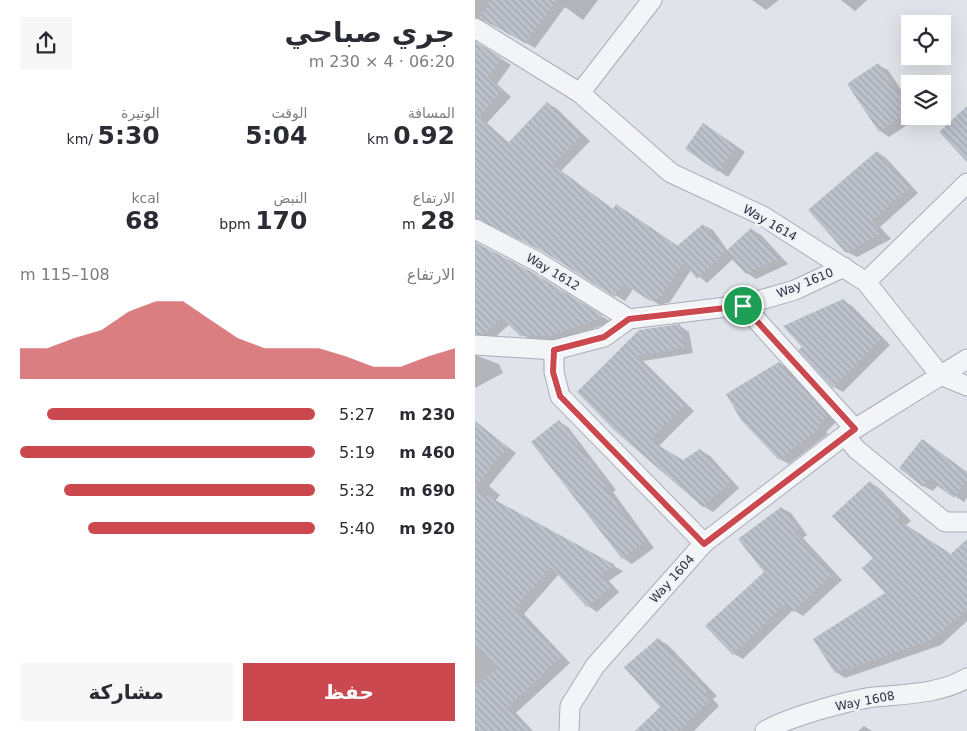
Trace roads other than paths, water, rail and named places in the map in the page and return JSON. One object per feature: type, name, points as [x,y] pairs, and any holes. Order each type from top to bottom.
[{"type":"street","points":[[580,93],[653,0]]},
{"type":"street","name":"Way 1614","points":[[475,28],[580,93],[671,173],[763,216],[866,282],[940,376]]},
{"type":"street","points":[[866,282],[967,183]]},
{"type":"street","name":"Way 1612","points":[[475,229],[538,262],[629,319]]},
{"type":"street","name":"Way 1610","points":[[475,345],[554,350],[604,337],[629,319],[743,306],[795,290],[844,267]]},
{"type":"street","points":[[743,306],[850,432],[856,449],[945,522],[967,522]]},
{"type":"street","points":[[554,350],[553,372],[560,396],[704,544]]},
{"type":"street","name":"Way 1604","points":[[569,731],[570,706],[595,666],[704,544],[850,432],[967,359]]},
{"type":"street","points":[[940,376],[967,386]]},
{"type":"street","name":"Way 1608","points":[[765,731],[805,715],[852,702],[956,685],[967,678]]}]
